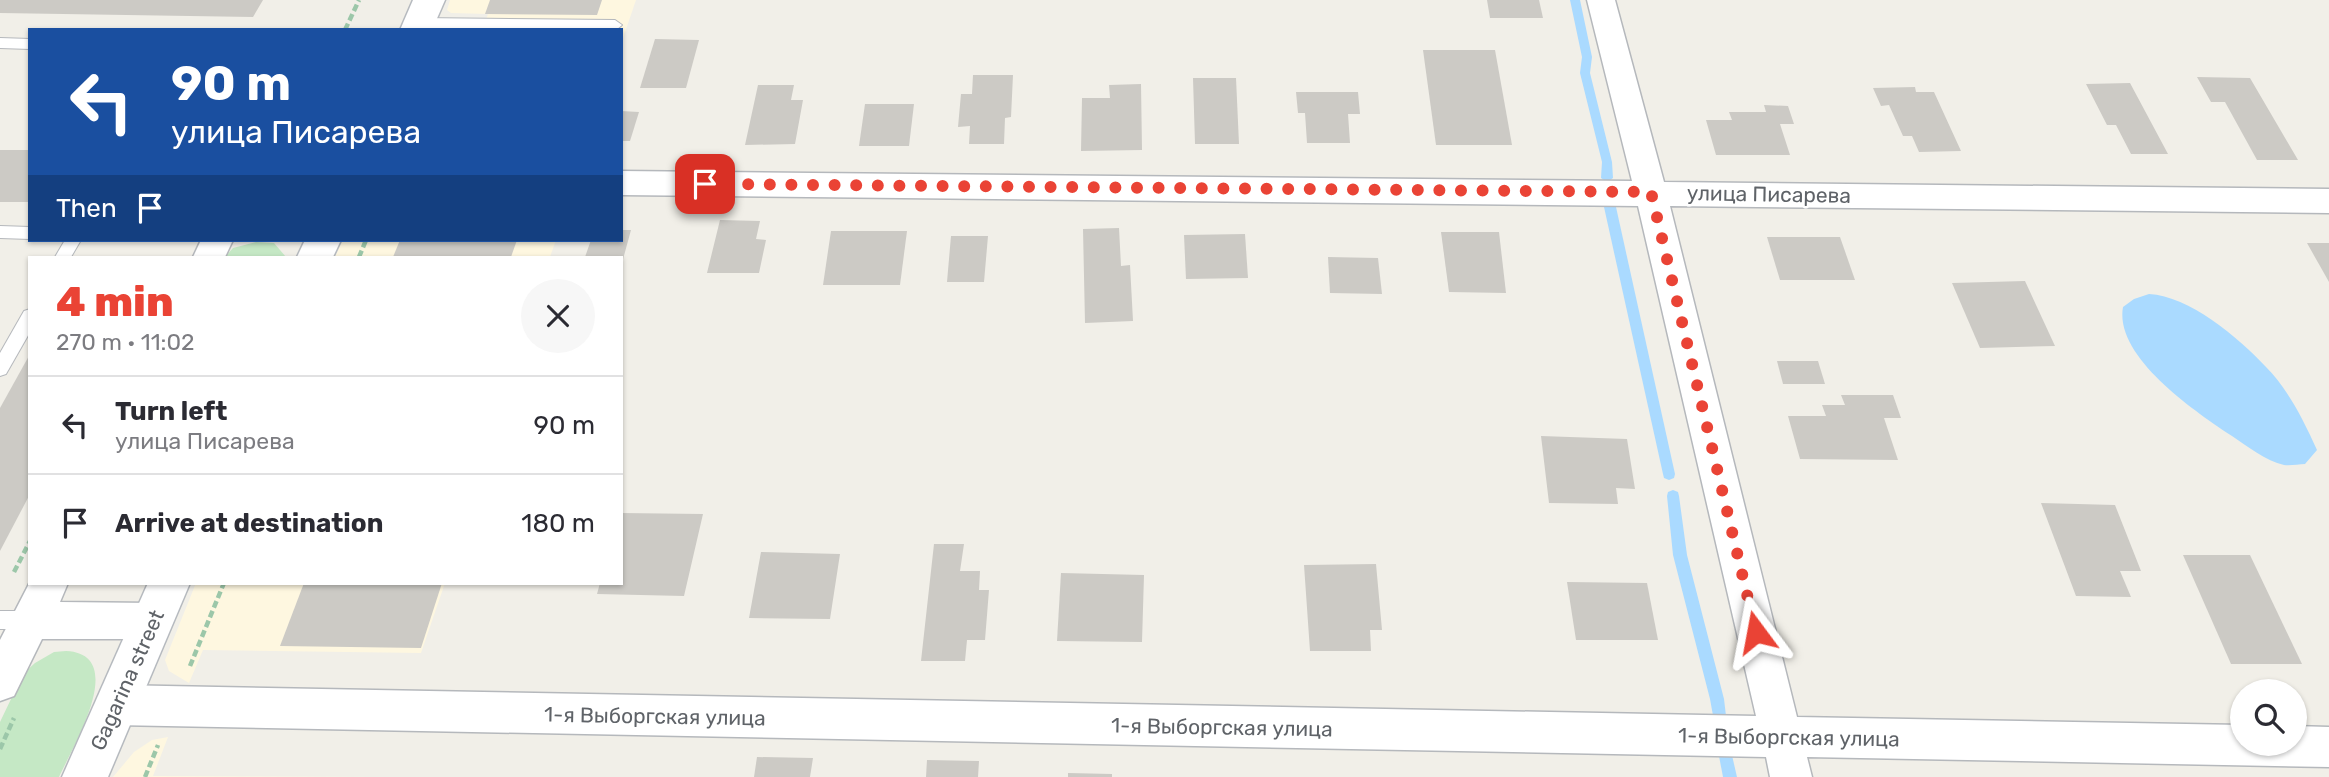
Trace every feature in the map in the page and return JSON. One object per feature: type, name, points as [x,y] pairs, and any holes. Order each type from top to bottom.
[{"type":"main road","name":"Gagarina street","points":[[85,777],[161,602]]},
{"type":"street","points":[[1601,0],[1651,192],[1791,777]]},
{"type":"street","name":"улица Писарева","points":[[623,183],[2329,201]]},
{"type":"street","points":[[0,682],[15,620],[47,585]]},
{"type":"street","points":[[15,620],[161,602]]},
{"type":"street","name":"1-я Выборгская улица","points":[[115,705],[2329,747]]},
{"type":"lane","points":[[422,18],[615,25]]},
{"type":"lane","points":[[0,43],[28,44]]},
{"type":"lane","points":[[0,233],[28,233]]},
{"type":"lane","points":[[0,369],[28,320]]},
{"type":"path","points":[[346,28],[359,0]]},
{"type":"path","points":[[173,707],[224,585]]},
{"type":"shaded area","points":[[450,0],[636,0],[623,38],[623,28],[483,28],[488,14],[451,13],[447,10]]},
{"type":"shaded area","points":[[342,242],[555,242],[550,256],[335,256]]},
{"type":"shaded area","points":[[195,585],[444,585],[421,653],[203,650],[189,683],[169,671],[165,660]]},
{"type":"shaded area","points":[[168,737],[153,776],[381,777],[113,777],[134,752],[152,740]]},
{"type":"green space","points":[[256,242],[274,243],[285,256],[226,256],[233,248]]},
{"type":"green space","points":[[66,651],[85,656],[94,668],[95,685],[84,725],[59,777],[0,777],[0,722],[23,674],[54,652]]},
{"type":"water","points":[[2149,294],[2164,296],[2196,310],[2242,343],[2266,367],[2288,395],[2317,450],[2305,464],[2284,465],[2257,453],[2179,398],[2144,363],[2131,345],[2124,326],[2123,307],[2134,299]]},
{"type":"building","points":[[0,0],[263,0],[253,17],[0,13]]},
{"type":"building","points":[[490,0],[602,0],[597,15],[485,14]]},
{"type":"building","points":[[1487,0],[1539,0],[1543,18],[1490,18]]},
{"type":"building","points":[[655,39],[699,40],[686,88],[640,88]]},
{"type":"building","points":[[1423,50],[1495,50],[1512,145],[1436,145]]},
{"type":"building","points":[[973,75],[1013,75],[1011,117],[1005,118],[1004,144],[969,144],[970,126],[958,127],[961,94],[972,94]]},
{"type":"building","points":[[2197,77],[2250,78],[2298,160],[2257,160],[2225,102],[2211,102]]},
{"type":"building","points":[[1193,78],[1236,78],[1239,144],[1195,144]]},
{"type":"building","points":[[2130,83],[2168,154],[2131,154],[2116,125],[2107,125],[2086,84]]},
{"type":"building","points":[[1141,84],[1142,150],[1081,151],[1082,98],[1110,98],[1109,85]]},
{"type":"building","points":[[758,85],[794,85],[791,100],[803,100],[795,144],[745,145]]},
{"type":"building","points":[[1915,87],[1916,92],[1934,92],[1961,151],[1919,152],[1912,136],[1903,136],[1889,105],[1881,106],[1873,88]]},
{"type":"building","points":[[1296,92],[1358,92],[1360,114],[1348,114],[1350,143],[1307,143],[1305,113],[1298,113]]},
{"type":"building","points":[[865,104],[914,104],[909,146],[859,146]]},
{"type":"building","points":[[1764,105],[1788,106],[1794,124],[1780,124],[1790,155],[1716,155],[1706,120],[1732,120],[1729,112],[1766,112]]},
{"type":"building","points":[[623,111],[639,112],[630,141],[623,141]]},
{"type":"building","points":[[0,150],[28,150],[28,202],[0,202]]},
{"type":"building","points":[[720,220],[760,221],[756,239],[766,240],[759,273],[707,273]]},
{"type":"building","points":[[1119,228],[1121,266],[1130,265],[1133,321],[1085,323],[1083,229]]},
{"type":"building","points":[[623,230],[631,230],[623,259],[623,256],[585,256],[590,242],[623,242]]},
{"type":"building","points":[[831,231],[907,231],[900,285],[823,285]]},
{"type":"building","points":[[1441,232],[1499,232],[1506,293],[1449,292]]},
{"type":"building","points":[[1245,234],[1248,278],[1186,279],[1184,235]]},
{"type":"building","points":[[951,236],[988,236],[984,282],[947,282]]},
{"type":"building","points":[[1767,237],[1840,237],[1855,280],[1780,280]]},
{"type":"building","points":[[399,242],[516,242],[511,256],[393,256]]},
{"type":"building","points":[[2307,243],[2329,243],[2329,282]]},
{"type":"building","points":[[1328,257],[1378,258],[1382,294],[1330,293]]},
{"type":"building","points":[[2025,281],[2055,346],[1980,348],[1952,283]]},
{"type":"building","points":[[28,358],[28,498],[0,551],[0,408]]},
{"type":"building","points":[[1777,361],[1818,361],[1825,384],[1783,384]]},
{"type":"building","points":[[1841,395],[1893,395],[1901,418],[1884,418],[1898,460],[1800,459],[1788,416],[1826,416],[1822,405],[1845,405]]},
{"type":"building","points":[[1541,436],[1627,439],[1635,489],[1616,488],[1618,504],[1549,503]]},
{"type":"building","points":[[2041,503],[2115,505],[2141,571],[2120,571],[2131,597],[2076,596]]},
{"type":"building","points":[[623,513],[703,514],[684,596],[597,594],[599,585],[623,585]]},
{"type":"building","points":[[934,544],[964,544],[960,571],[980,571],[979,590],[989,590],[985,640],[967,640],[965,661],[921,661]]},
{"type":"building","points":[[761,552],[840,554],[830,619],[749,618]]},
{"type":"building","points":[[2183,555],[2250,555],[2302,664],[2231,664]]},
{"type":"building","points":[[1376,564],[1382,630],[1370,630],[1371,651],[1310,651],[1304,565]]},
{"type":"building","points":[[1061,573],[1144,575],[1142,642],[1057,641]]},
{"type":"building","points":[[1567,582],[1647,583],[1658,640],[1576,640]]},
{"type":"building","points":[[303,585],[441,585],[421,648],[280,646]]},
{"type":"building","points":[[757,757],[813,758],[810,777],[754,777]]},
{"type":"building","points":[[927,760],[979,761],[978,777],[926,777]]},
{"type":"building","points":[[1068,773],[1112,774],[1112,777],[1068,777]]},
{"type":"waterway","points":[[1575,0],[1587,57],[1585,73],[1607,162],[1607,178]]},
{"type":"waterway","points":[[1610,207],[1669,474]]},
{"type":"waterway","points":[[1673,496],[1680,555],[1719,716]]},
{"type":"waterway","points":[[1726,756],[1730,777]]},
{"type":"route","points":[[705,184],[1651,192],[1756,632]]}]
